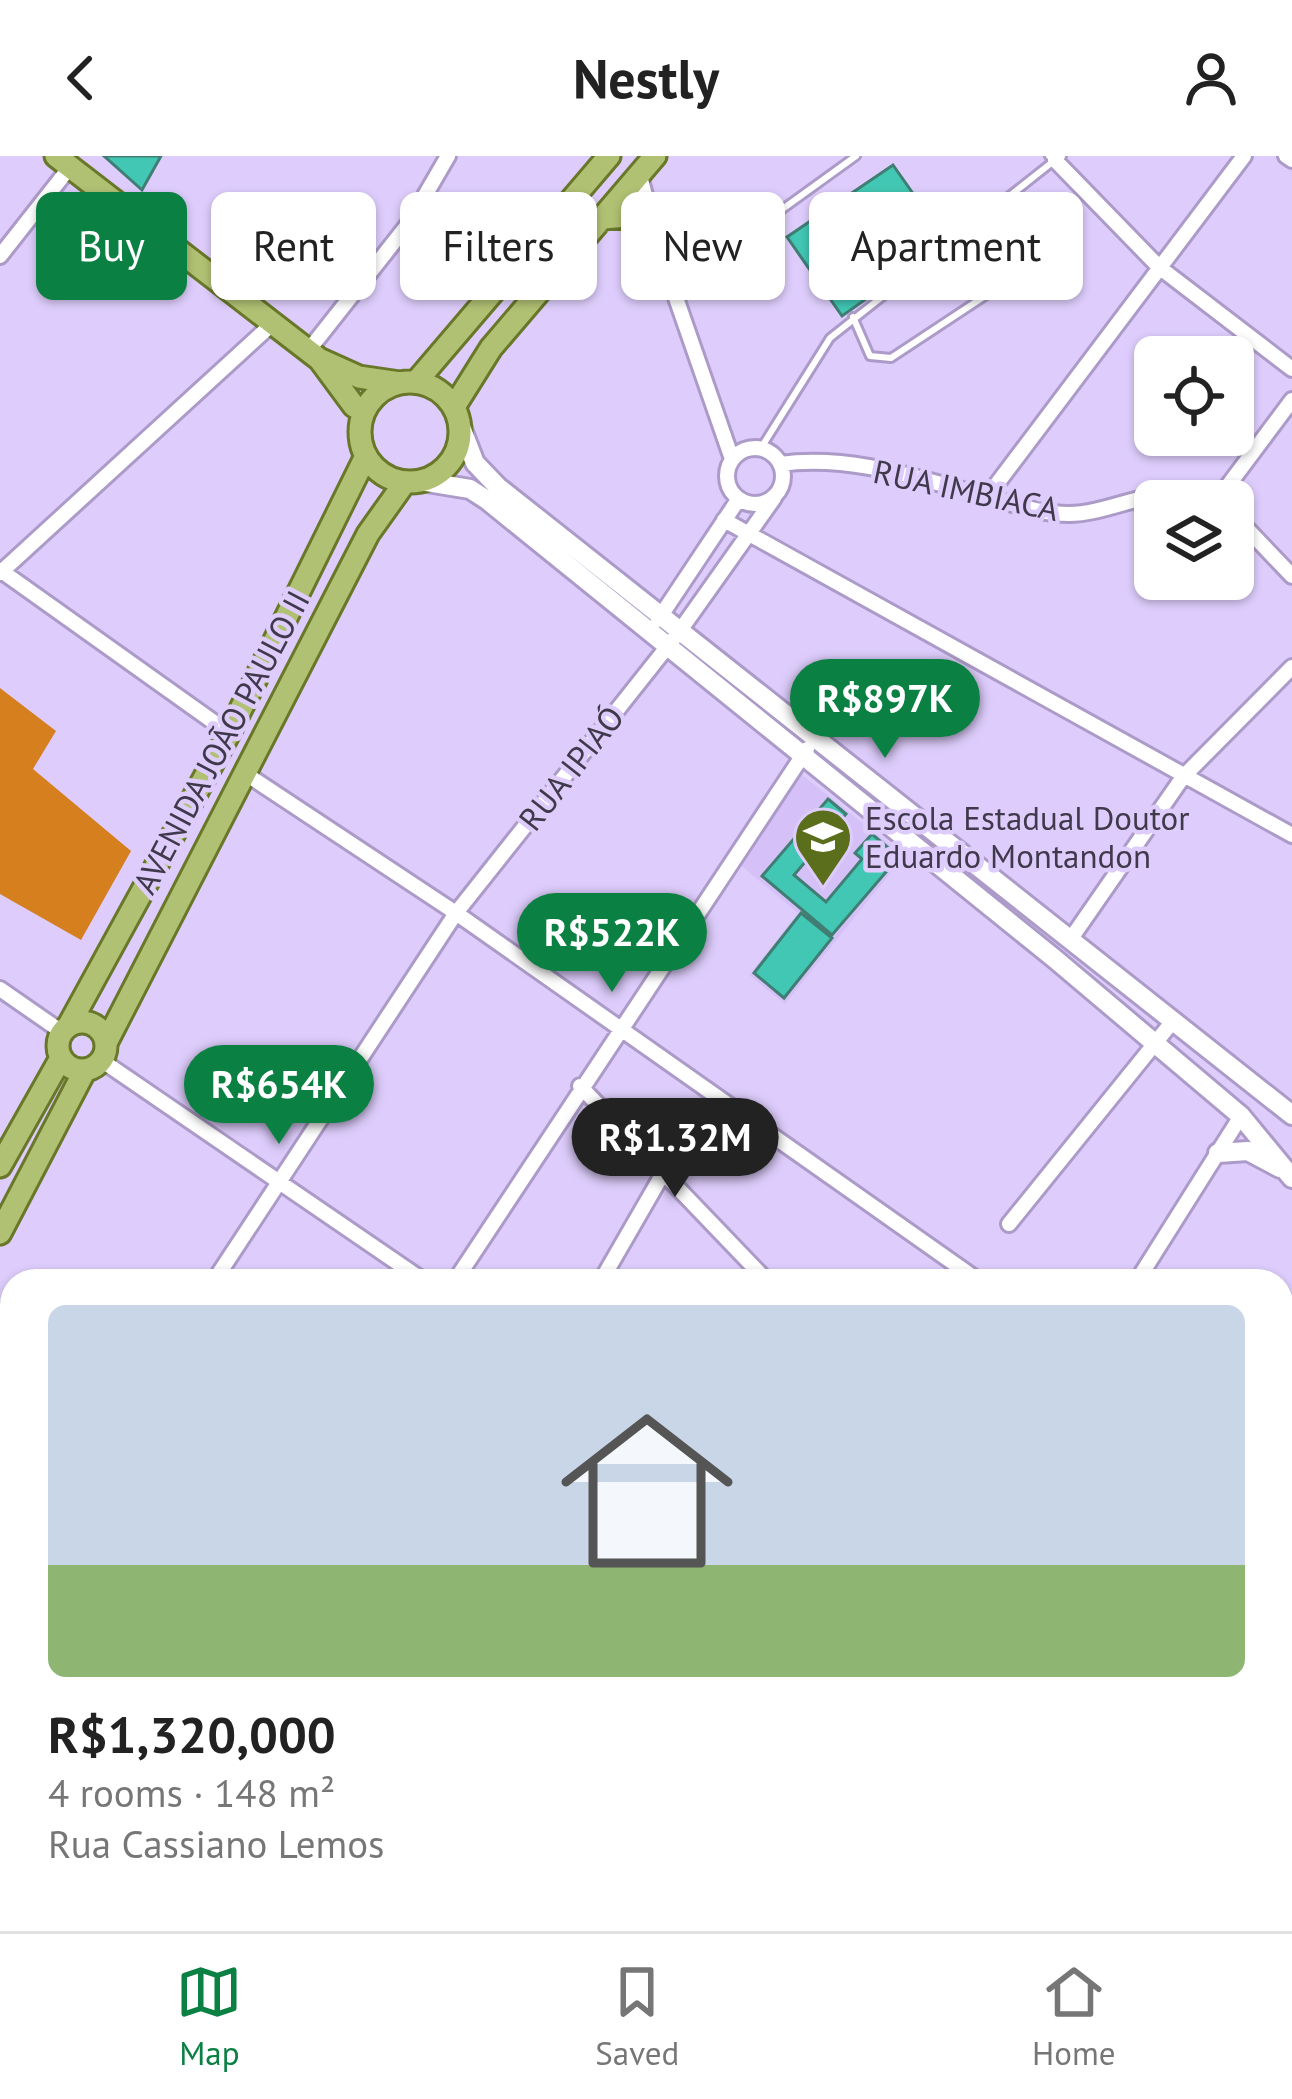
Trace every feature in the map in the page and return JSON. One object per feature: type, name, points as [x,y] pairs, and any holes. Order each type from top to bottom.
[{"type":"main road","points":[[609,156],[408,383],[373,398],[364,411],[361,442],[366,456],[376,469],[413,482],[470,489],[655,624],[679,632],[808,748],[1241,1116],[1286,1173]]},
{"type":"main road","points":[[63,162],[314,355],[359,376],[408,383],[444,395],[475,463],[655,624],[666,648],[1070,940],[1292,1119]]},
{"type":"main road","points":[[413,482],[453,460],[457,415],[510,326],[647,164]]},
{"type":"main road","points":[[603,218],[621,216]]},
{"type":"main road","points":[[482,304],[502,307],[510,326]]},
{"type":"main road","points":[[314,355],[354,406],[364,411]]},
{"type":"main road","name":"AVENIDA JOÃO PAULO II","points":[[66,1029],[230,733],[366,456]]},
{"type":"main road","name":"AVENIDA JOÃO PAULO II","points":[[0,1233],[246,775],[350,568],[413,482]]},
{"type":"main road","points":[[321,550],[350,568]]},
{"type":"main road","points":[[0,1166],[61,1058],[66,1029],[88,1023],[97,1058],[61,1058]]},
{"type":"main road","points":[[1264,1142],[1276,1123],[1292,1119]]},
{"type":"main road","points":[[1218,1153],[1248,1151],[1286,1173]]},
{"type":"street","points":[[314,355],[409,223],[448,156]]},
{"type":"street","points":[[987,496],[1244,156]]},
{"type":"street","points":[[1054,157],[1160,267],[1292,369]]},
{"type":"street","points":[[0,256],[63,162]]},
{"type":"street","points":[[677,300],[732,459]]},
{"type":"street","points":[[230,733],[1,571],[271,325]]},
{"type":"street","points":[[1234,480],[1292,400]]},
{"type":"street","points":[[774,498],[756,505],[738,500],[726,476],[732,459],[745,449],[761,448],[780,464]]},
{"type":"street","name":"RUA IMBIACA","points":[[780,464],[814,459],[877,469],[1067,514],[1134,501]]},
{"type":"street","name":"RUA IPIAÓ","points":[[222,1269],[456,913],[679,632],[774,498],[783,482],[780,464]]},
{"type":"street","points":[[655,624],[738,500]]},
{"type":"street","points":[[724,520],[1292,835]]},
{"type":"street","points":[[1254,536],[1292,576]]},
{"type":"street","points":[[1070,940],[1183,777],[1292,668]]},
{"type":"street","points":[[463,1269],[808,748]]},
{"type":"street","points":[[246,775],[456,913],[962,1269]]},
{"type":"street","points":[[0,989],[66,1029]]},
{"type":"street","points":[[1009,1224],[1173,1021]]},
{"type":"street","points":[[97,1058],[280,1178],[407,1269]]},
{"type":"street","points":[[580,1086],[756,1269]]},
{"type":"street","points":[[608,1269],[665,1170],[721,1102]]},
{"type":"street","points":[[1150,1269],[1241,1116]]},
{"type":"lane","points":[[785,207],[856,156]]},
{"type":"lane","points":[[1016,192],[1054,157]]},
{"type":"lane","points":[[761,448],[810,362],[876,300]]},
{"type":"lane","points":[[853,317],[870,356],[891,358],[979,300]]},
{"type":"shaded area","points":[[0,688],[56,731],[33,769],[131,851],[81,940],[0,894]]},
{"type":"shaded area","name":"Escola Estadual Doutor Eduardo Montandon","points":[[801,774],[904,856],[785,1004],[749,975],[798,913],[738,863]]},
{"type":"building","points":[[104,156],[161,156],[142,190]]},
{"type":"building","points":[[893,165],[912,192],[853,192]]},
{"type":"building","points":[[809,222],[809,269],[787,237]]},
{"type":"building","points":[[831,300],[865,300],[842,316]]},
{"type":"building","points":[[828,799],[846,814],[794,875],[826,902],[862,859],[855,853],[872,834],[899,857],[832,935],[762,876]]},
{"type":"building","points":[[801,913],[832,938],[784,998],[754,973]]},
{"type":"place","name":"Escola Estadual Doutor Eduardo Montandon","points":[[823,888]]}]
